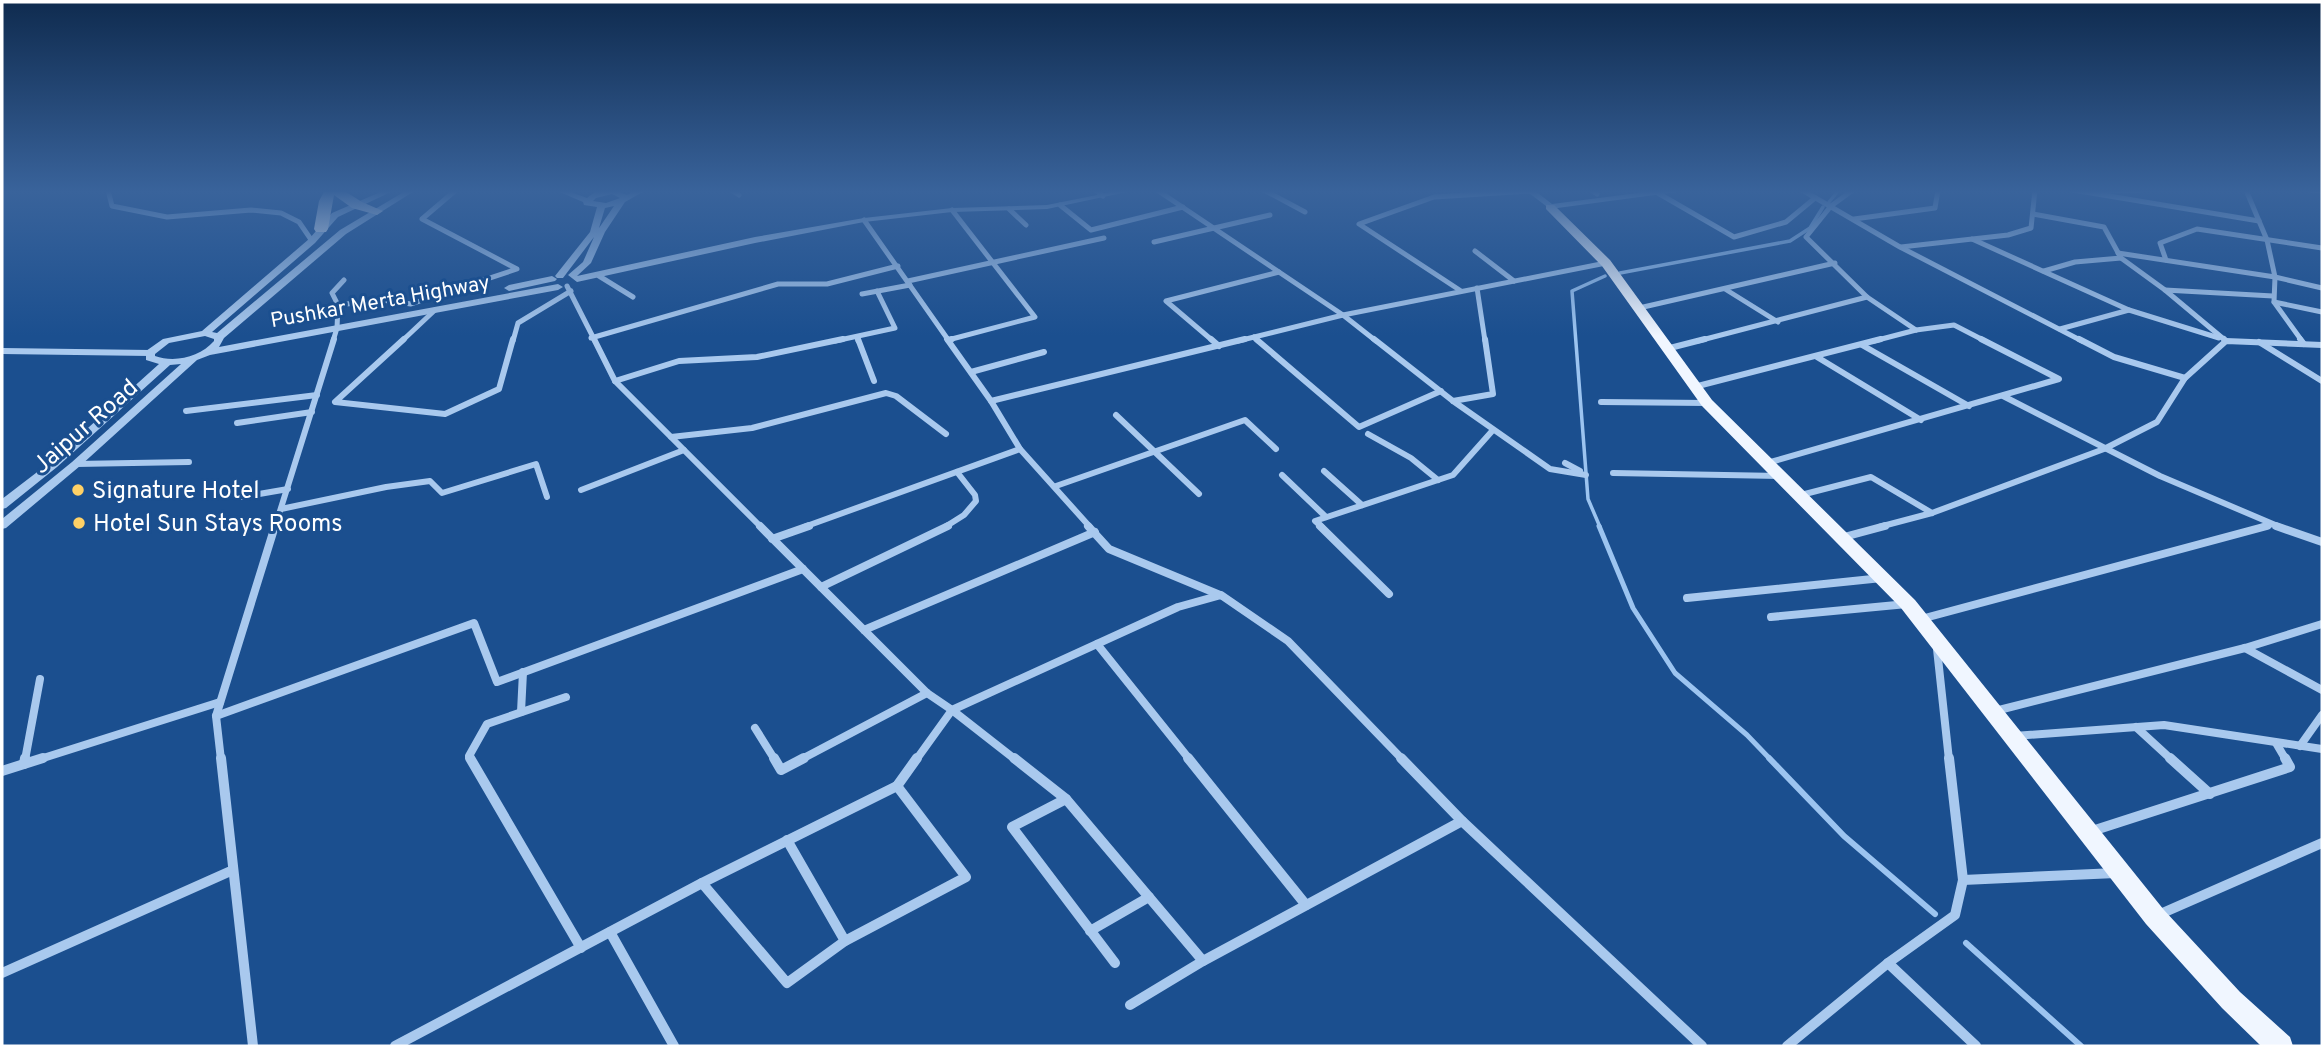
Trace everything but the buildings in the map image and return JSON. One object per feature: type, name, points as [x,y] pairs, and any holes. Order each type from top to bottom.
[{"type":"main road","points":[[1581,239],[1610,269],[1693,387],[1908,604],[2155,917],[2231,1000],[2280,1046]]},
{"type":"street","points":[[2,351],[150,353],[166,341],[205,333],[314,239]]},
{"type":"street","points":[[150,353],[150,358],[167,362],[208,352],[219,339],[335,239]]},
{"type":"street","points":[[338,305],[382,300],[411,304],[517,269],[460,239]]},
{"type":"street","points":[[435,310],[335,402],[445,414],[499,389],[518,323],[562,284],[590,239]]},
{"type":"street","points":[[575,277],[587,263],[598,239]]},
{"type":"street","points":[[645,265],[761,239]]},
{"type":"street","points":[[878,239],[971,372],[1020,449],[1109,549],[1221,595],[1288,641],[1462,821],[1702,1046]]},
{"type":"street","points":[[948,340],[1035,317],[974,239]]},
{"type":"street","points":[[862,294],[990,261],[1100,239]]},
{"type":"street","points":[[1154,242],[1167,239]]},
{"type":"street","points":[[1229,239],[1343,315],[1453,401],[1550,469],[1587,475],[1565,463]]},
{"type":"street","points":[[1381,239],[1461,292]]},
{"type":"street","points":[[1808,239],[1867,297],[1916,330]]},
{"type":"street","points":[[1887,239],[2114,357],[2185,378]]},
{"type":"street","points":[[1900,247],[1972,239],[2129,310],[2226,341],[2322,345]]},
{"type":"street","points":[[2111,239],[2120,255],[2226,341]]},
{"type":"street","points":[[2166,260],[2160,243],[2171,239]]},
{"type":"street","points":[[2260,239],[2322,248]]},
{"type":"street","points":[[2267,240],[2275,277],[2273,299],[2304,344]]},
{"type":"street","points":[[1475,251],[1514,281]]},
{"type":"street","points":[[2043,271],[2074,262],[2120,255],[2275,277],[2322,288]]},
{"type":"street","points":[[1639,308],[1835,263]]},
{"type":"street","name":"Pushkar Merta Highway","points":[[575,277],[599,276],[645,265]]},
{"type":"street","name":"Pushkar Merta Highway","points":[[219,339],[435,310],[562,284],[575,277],[645,265]]},
{"type":"street","points":[[591,338],[778,284],[827,284],[898,267]]},
{"type":"street","points":[[990,401],[1343,315],[1514,281],[1610,269]]},
{"type":"street","points":[[1219,345],[1166,301],[1279,272]]},
{"type":"street","points":[[599,276],[633,297]]},
{"type":"street","points":[[253,1046],[216,716],[338,325],[338,305],[332,293],[344,280]]},
{"type":"street","points":[[562,284],[615,381],[927,693],[1066,799],[1203,961]]},
{"type":"street","name":"Pushkar Merta Highway","points":[[208,352],[562,284]]},
{"type":"street","points":[[1453,401],[1493,394],[1476,288]]},
{"type":"street","points":[[1724,289],[1778,322]]},
{"type":"street","points":[[2165,290],[2273,299],[2322,312]]},
{"type":"street","points":[[615,381],[679,361],[757,358],[895,328],[877,291]]},
{"type":"street","points":[[1665,349],[1867,297]]},
{"type":"street","points":[[2060,329],[2129,310]]},
{"type":"street","points":[[1693,387],[1953,323],[2059,379],[1768,463]]},
{"type":"street","points":[[205,333],[219,339]]},
{"type":"street","points":[[857,337],[874,381]]},
{"type":"street","points":[[1254,337],[1359,427],[1441,391]]},
{"type":"street","points":[[1843,537],[1932,513],[2105,449],[2157,422],[2185,378],[2226,341]]},
{"type":"street","points":[[2259,341],[2322,381]]},
{"type":"street","points":[[1862,345],[1969,406]]},
{"type":"street","points":[[971,372],[1044,352]]},
{"type":"street","name":"Jaipur Road","points":[[2,526],[76,464],[195,357]]},
{"type":"street","points":[[1817,357],[1921,420]]},
{"type":"street","name":"Jaipur Road","points":[[2,505],[53,465],[167,362]]},
{"type":"street","points":[[671,437],[752,428],[886,393],[896,396],[946,434]]},
{"type":"street","points":[[186,411],[317,395]]},
{"type":"street","points":[[2003,396],[2105,449],[2270,525],[2322,542]]},
{"type":"street","points":[[1601,402],[1707,403]]},
{"type":"street","points":[[237,423],[312,412]]},
{"type":"street","points":[[1116,415],[1199,494]]},
{"type":"street","points":[[1055,486],[1245,420],[1276,449]]},
{"type":"street","points":[[1389,594],[1315,521],[1453,475],[1493,430]]},
{"type":"street","points":[[1368,434],[1411,458],[1438,480]]},
{"type":"street","points":[[772,539],[1020,449]]},
{"type":"street","points":[[581,490],[684,450]]},
{"type":"street","points":[[76,464],[188,462]]},
{"type":"street","points":[[281,509],[386,487],[430,481],[442,493],[536,464],[547,497]]},
{"type":"street","points":[[1324,471],[1362,505]]},
{"type":"street","points":[[821,587],[932,533],[974,505],[975,495],[957,472]]},
{"type":"street","points":[[1612,473],[1782,476]]},
{"type":"street","points":[[1282,475],[1326,517]]},
{"type":"street","points":[[1801,495],[1871,477],[1932,513]]},
{"type":"street","points":[[242,497],[288,489]]},
{"type":"street","points":[[1920,619],[2270,525]]},
{"type":"street","points":[[864,629],[1095,533]]},
{"type":"street","points":[[216,716],[474,623],[497,682],[803,569]]},
{"type":"street","points":[[1687,598],[1882,578]]},
{"type":"street","points":[[395,1046],[702,883],[897,786],[952,710],[1178,607],[1221,595]]},
{"type":"street","points":[[1771,617],[1908,604]]},
{"type":"street","points":[[1994,712],[2245,648],[2322,624]]},
{"type":"street","points":[[1787,1046],[1888,962],[1955,915],[1963,880],[1936,638]]},
{"type":"street","points":[[1097,644],[1306,905]]},
{"type":"street","points":[[2245,648],[2322,690]]},
{"type":"street","points":[[522,712],[523,673]]},
{"type":"street","points":[[24,764],[40,679]]},
{"type":"street","points":[[755,728],[781,770],[927,693]]},
{"type":"street","points":[[566,697],[487,724],[468,756],[581,948]]},
{"type":"street","points":[[2,771],[220,702]]},
{"type":"street","points":[[2300,746],[2322,715]]},
{"type":"street","points":[[2013,736],[2164,725],[2322,748]]},
{"type":"street","points":[[2136,727],[2210,794]]},
{"type":"street","points":[[2088,832],[2290,767],[2276,743]]},
{"type":"street","points":[[702,883],[787,983],[845,941],[966,877],[897,786]]},
{"type":"street","points":[[1066,799],[1012,827],[1115,963]]},
{"type":"street","points":[[1130,1005],[1203,961],[1462,821]]},
{"type":"street","points":[[787,840],[845,941]]},
{"type":"street","points":[[2155,917],[2322,843]]},
{"type":"street","points":[[2,973],[233,870]]},
{"type":"street","points":[[1963,880],[2120,873]]},
{"type":"street","points":[[1090,931],[1149,897]]},
{"type":"street","points":[[610,932],[674,1046]]},
{"type":"street","points":[[1888,962],[1976,1046]]},
{"type":"waterway","points":[[1620,273],[1793,239]]},
{"type":"waterway","points":[[1600,527],[1588,499],[1572,291],[1605,276]]},
{"type":"waterway","points":[[1599,526],[1633,608],[1675,673],[1747,735],[1771,760]]},
{"type":"waterway","points":[[1769,758],[1844,836],[1935,914]]},
{"type":"waterway","points":[[1966,943],[2081,1046]]},
{"type":"place","name":"Signature Hotel","points":[[78,490]]},
{"type":"place","name":"Hotel Sun Stays Rooms","points":[[79,523]]}]
